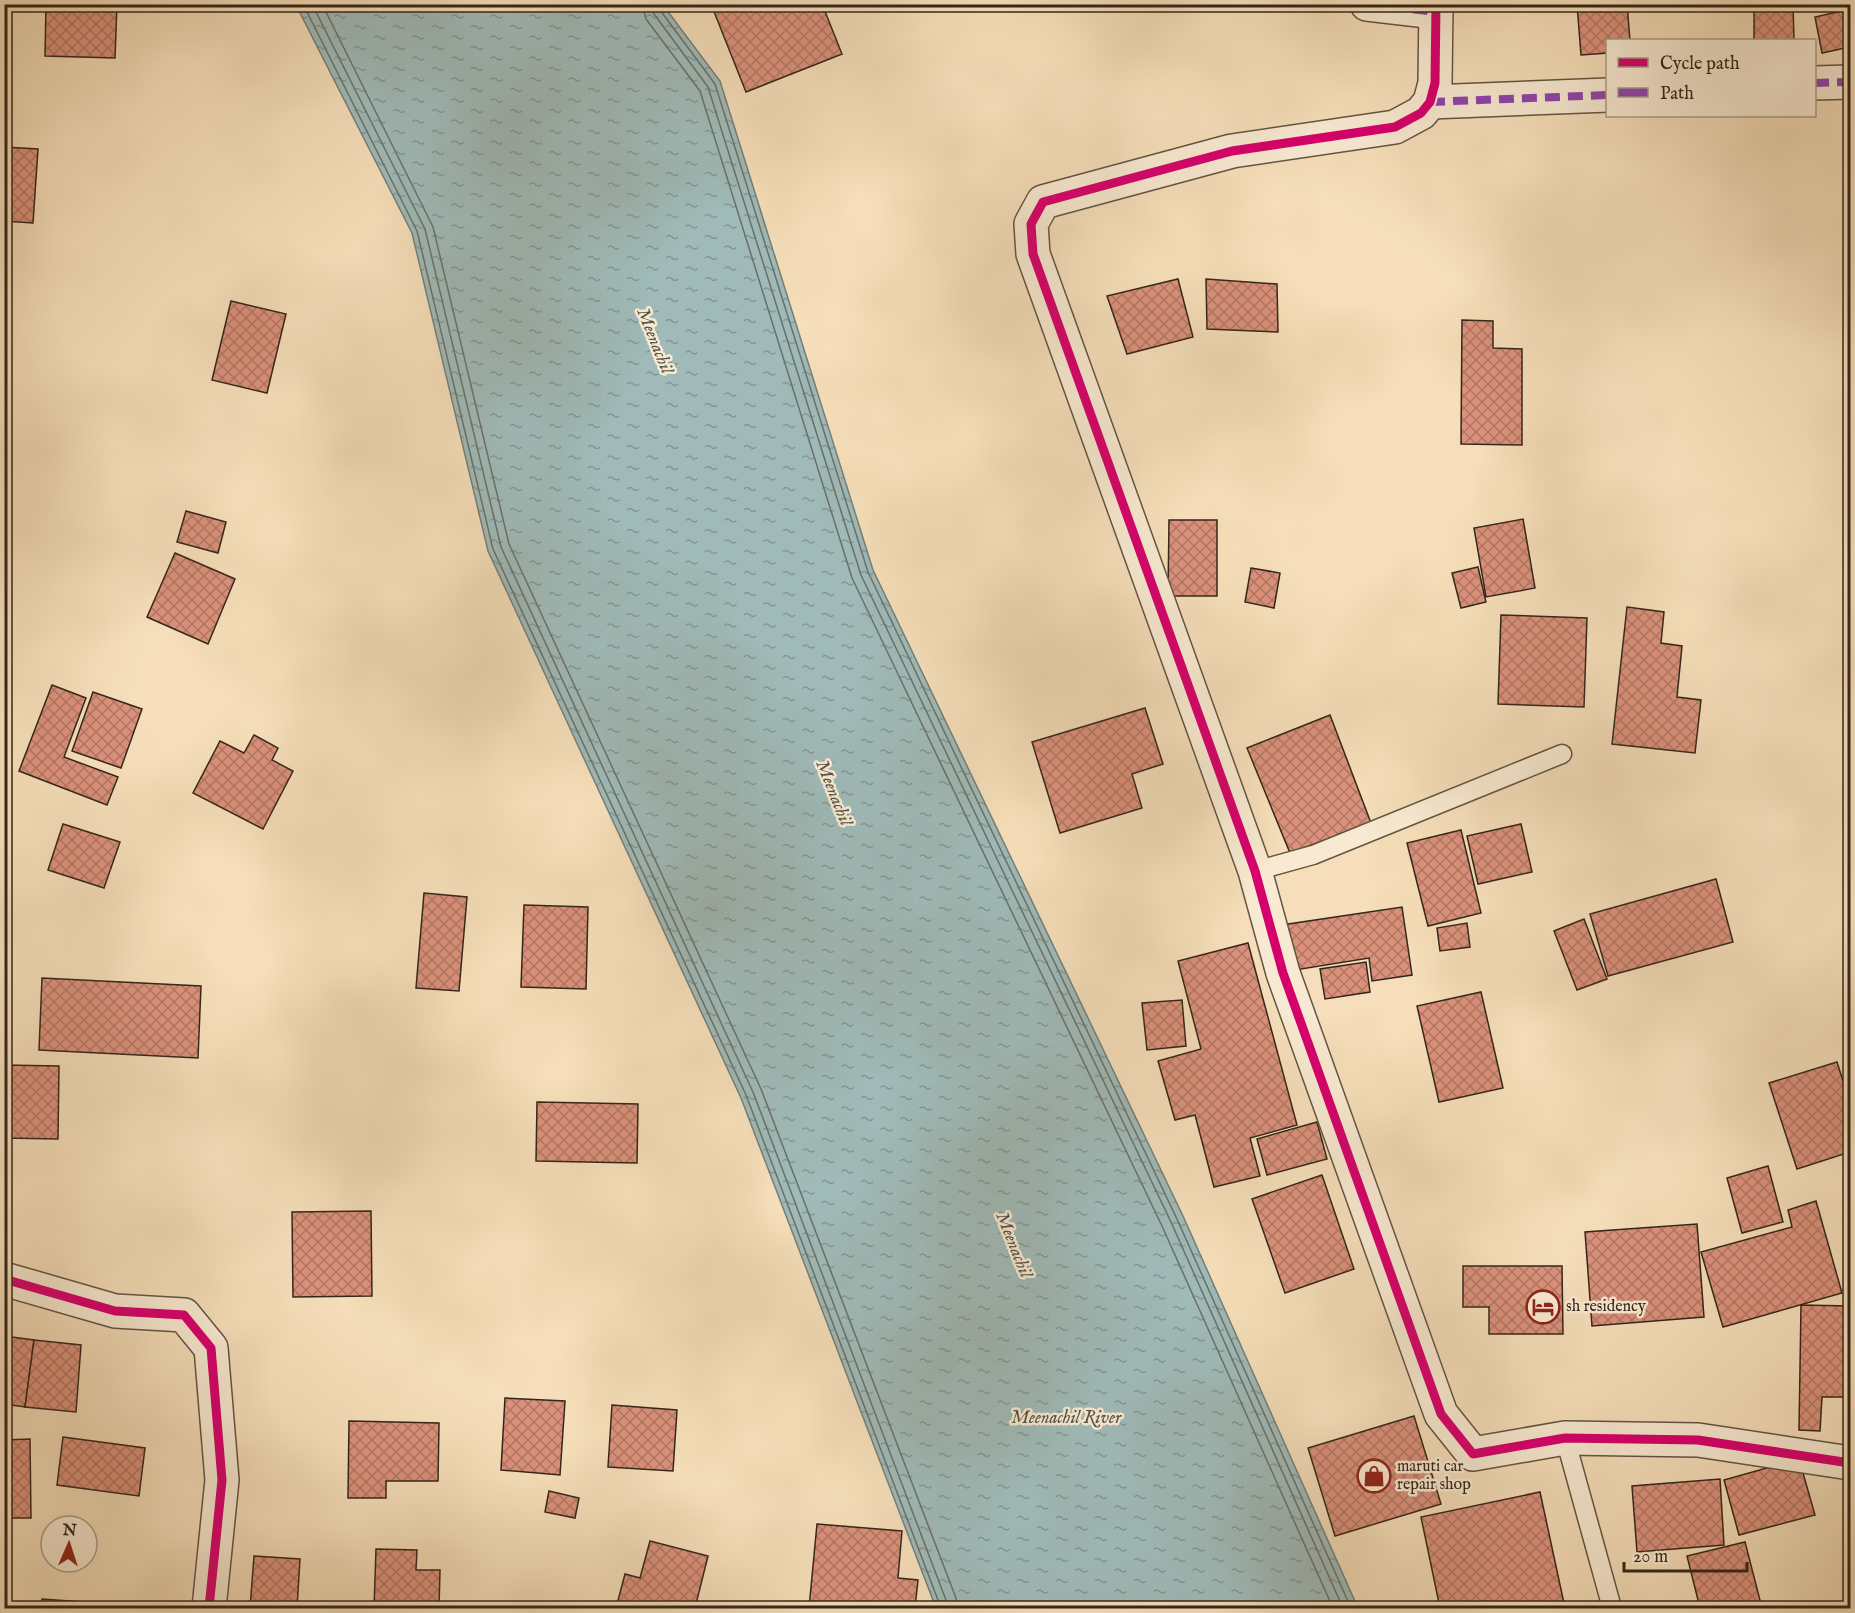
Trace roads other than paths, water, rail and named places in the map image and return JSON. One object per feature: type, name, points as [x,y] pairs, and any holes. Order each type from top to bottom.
[{"type":"street","points":[[1367,4],[1436,8],[1435,83],[1430,102],[1421,113],[1395,127],[1232,151],[1043,202],[1030,224],[1033,254],[1256,871],[1283,973],[1442,1414],[1473,1454],[1565,1438],[1698,1440],[1851,1463]]},
{"type":"street","points":[[1816,83],[1851,82]]},
{"type":"street","points":[[1430,102],[1606,95]]},
{"type":"street","points":[[4,1279],[115,1311],[183,1315],[211,1348],[222,1480],[209,1608]]},
{"type":"lane","points":[[1256,871],[1313,855],[1562,754]]},
{"type":"lane","points":[[1565,1438],[1612,1608]]},
{"type":"water","name":"Meenachil River","points":[[296,5],[663,5],[720,81],[873,570],[1183,1216],[1358,1608],[936,1608],[741,1098],[488,551],[412,233]]},
{"type":"place","name":"sh residency","points":[[1543,1307]]},
{"type":"place","name":"maruti car repair shop","points":[[1374,1476]]},
{"type":"water label","name":"Meenachil","points":[[654,341]]},
{"type":"water label","name":"Meenachil","points":[[833,793]]},
{"type":"water label","name":"Meenachil","points":[[1013,1245]]}]
